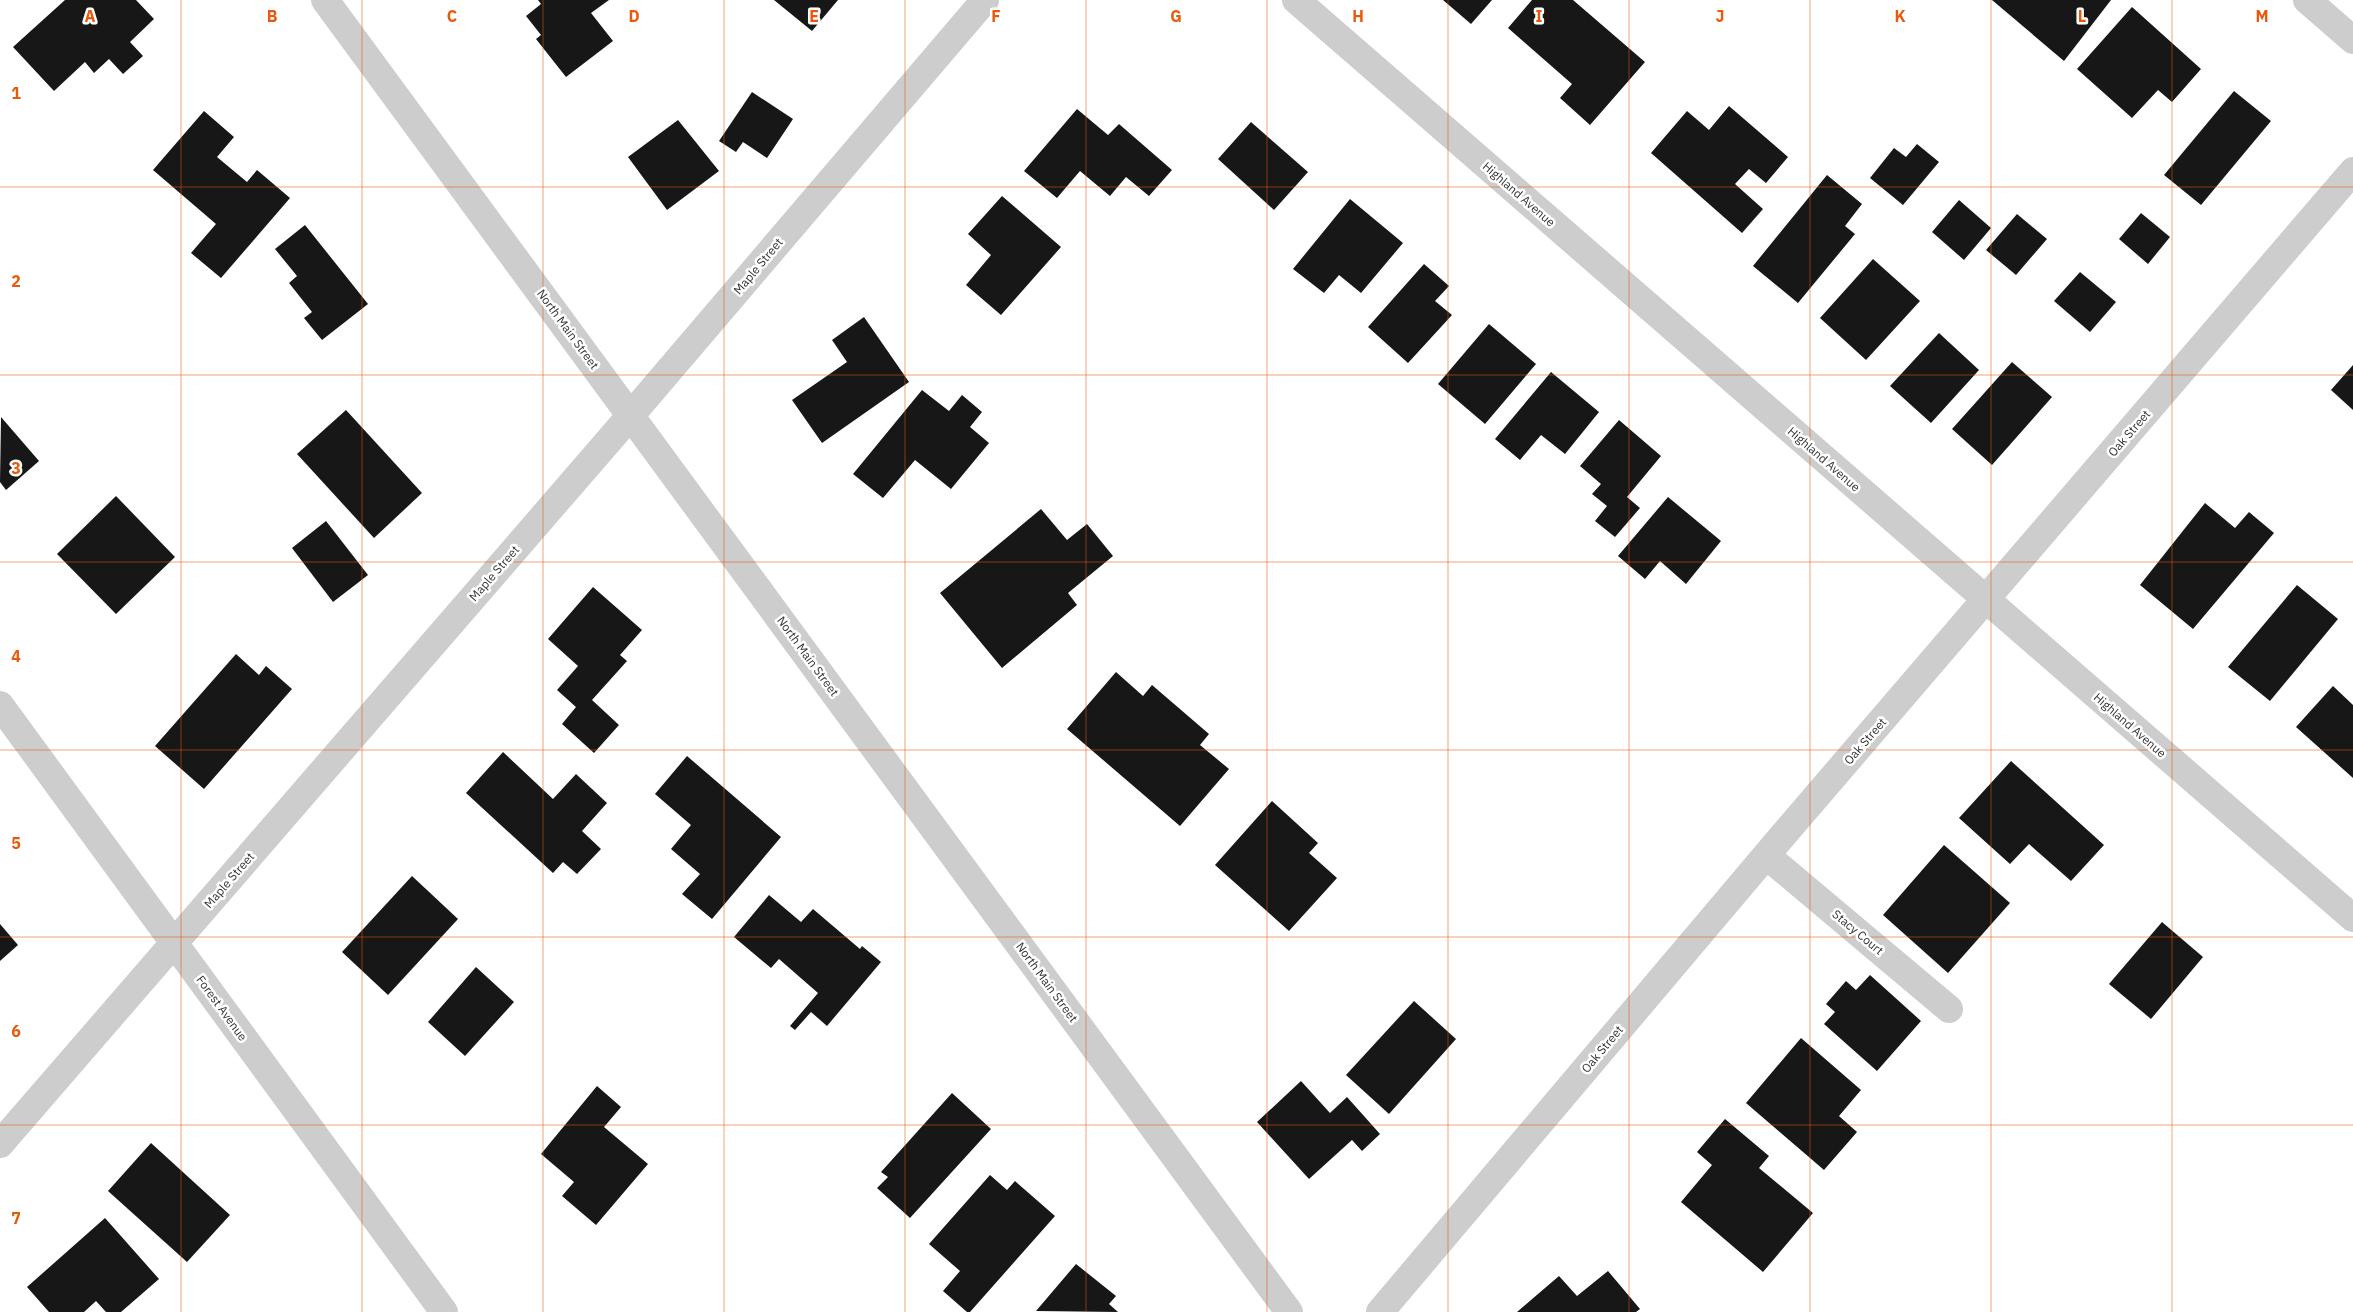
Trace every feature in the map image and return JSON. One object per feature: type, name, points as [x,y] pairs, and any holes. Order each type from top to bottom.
[{"type":"street","name":"North Main Street","points":[[325,0],[1290,1312]]},
{"type":"street","name":"Maple Street","points":[[0,1144],[631,415],[985,0]]},
{"type":"street","name":"Highland Avenue","points":[[1296,0],[2353,918]]},
{"type":"street","points":[[2307,0],[2353,40]]},
{"type":"street","name":"Oak Street","points":[[1380,1312],[2353,171]]},
{"type":"street","name":"Forest Avenue","points":[[0,705],[444,1312]]},
{"type":"street","name":"Stacy Court","points":[[1767,856],[1949,1009]]},
{"type":"building","points":[[65,0],[136,0],[154,19],[130,42],[143,56],[123,74],[109,59],[94,73],[85,62],[54,91],[13,47]]},
{"type":"building","points":[[538,0],[609,0],[591,13],[613,41],[566,77],[536,39],[541,35],[526,16],[541,4]]},
{"type":"building","points":[[774,0],[838,0],[812,31]]},
{"type":"building","points":[[1443,0],[1492,0],[1471,24]]},
{"type":"building","points":[[1532,0],[1573,0],[1645,62],[1590,125],[1560,98],[1572,84],[1508,28]]},
{"type":"building","points":[[1992,0],[2111,0],[2064,61]]},
{"type":"building","points":[[2132,7],[2201,69],[2172,102],[2158,90],[2132,118],[2077,69]]},
{"type":"building","points":[[2234,91],[2271,121],[2201,205],[2164,175]]},
{"type":"building","points":[[752,92],[793,119],[767,158],[743,142],[736,152],[719,141]]},
{"type":"building","points":[[1729,106],[1788,157],[1766,183],[1749,169],[1735,184],[1763,209],[1742,233],[1651,153],[1687,111],[1709,130]]},
{"type":"building","points":[[1077,109],[1108,135],[1119,124],[1172,170],[1149,196],[1126,177],[1110,196],[1080,171],[1057,198],[1024,171]]},
{"type":"building","points":[[204,111],[234,137],[217,157],[247,182],[257,170],[290,198],[221,278],[191,253],[216,224],[153,170]]},
{"type":"building","points":[[678,120],[719,171],[667,210],[628,157]]},
{"type":"building","points":[[1251,122],[1308,172],[1274,210],[1218,159]]},
{"type":"building","points":[[1917,144],[1939,162],[1903,205],[1870,178],[1894,148],[1906,157]]},
{"type":"building","points":[[1827,175],[1862,204],[1845,226],[1855,234],[1798,303],[1753,266]]},
{"type":"building","points":[[1002,196],[1061,247],[1001,315],[966,285],[991,255],[968,234]]},
{"type":"building","points":[[1350,199],[1403,243],[1361,293],[1339,275],[1324,293],[1293,269]]},
{"type":"building","points":[[1959,200],[1991,228],[1964,260],[1932,232]]},
{"type":"building","points":[[2141,213],[2170,237],[2148,264],[2119,239]]},
{"type":"building","points":[[2017,214],[2047,239],[2016,275],[1986,250]]},
{"type":"building","points":[[305,225],[368,304],[322,340],[304,318],[312,312],[289,283],[297,276],[275,249]]},
{"type":"building","points":[[1873,259],[1920,301],[1866,360],[1820,318]]},
{"type":"building","points":[[1424,264],[1449,286],[1435,301],[1452,315],[1408,363],[1368,327]]},
{"type":"building","points":[[2080,272],[2116,302],[2090,332],[2054,301]]},
{"type":"building","points":[[864,317],[909,382],[822,443],[792,400],[847,362],[832,340]]},
{"type":"building","points":[[1489,324],[1536,364],[1485,424],[1438,384]]},
{"type":"building","points":[[1939,333],[1979,370],[1931,423],[1890,386]]},
{"type":"building","points":[[2012,362],[2052,397],[1992,465],[1952,429]]},
{"type":"building","points":[[2353,365],[2353,410],[2331,390]]},
{"type":"building","points":[[1551,372],[1599,412],[1565,454],[1541,435],[1520,460],[1495,439]]},
{"type":"building","points":[[922,390],[949,411],[962,395],[982,412],[970,427],[989,443],[951,489],[915,460],[883,498],[853,474]]},
{"type":"building","points":[[346,410],[422,493],[374,538],[297,454]]},
{"type":"building","points":[[1,417],[39,461],[6,490],[0,482]]},
{"type":"building","points":[[1619,420],[1661,456],[1627,497],[1640,508],[1615,537],[1595,521],[1607,506],[1592,494],[1601,484],[1580,466]]},
{"type":"building","points":[[116,496],[175,557],[116,614],[57,554]]},
{"type":"building","points":[[1668,497],[1721,541],[1686,584],[1660,561],[1645,579],[1618,556]]},
{"type":"building","points":[[2205,503],[2235,528],[2249,512],[2274,533],[2193,629],[2140,585]]},
{"type":"building","points":[[1041,509],[1067,540],[1087,524],[1113,556],[1068,593],[1077,605],[1002,668],[940,593]]},
{"type":"building","points":[[326,521],[368,575],[333,602],[292,548]]},
{"type":"building","points":[[2297,585],[2338,619],[2270,701],[2228,667]]},
{"type":"building","points":[[593,587],[642,630],[620,655],[627,661],[592,700],[619,725],[594,753],[562,724],[576,707],[557,690],[578,666],[548,639]]},
{"type":"building","points":[[236,654],[259,675],[266,666],[292,689],[204,789],[155,746]]},
{"type":"building","points":[[1116,672],[1143,696],[1152,685],[1209,734],[1200,745],[1229,769],[1180,826],[1067,729]]},
{"type":"building","points":[[2333,686],[2353,705],[2353,778],[2296,727]]},
{"type":"building","points":[[503,752],[553,799],[576,774],[607,803],[582,831],[601,849],[577,874],[563,862],[553,873],[466,793]]},
{"type":"building","points":[[687,756],[781,837],[712,919],[682,894],[700,874],[671,849],[691,825],[655,794]]},
{"type":"building","points":[[2011,761],[2104,845],[2071,881],[2029,844],[2010,864],[1959,818]]},
{"type":"building","points":[[1272,801],[1318,843],[1309,853],[1337,878],[1289,931],[1215,865]]},
{"type":"building","points":[[1944,845],[2010,903],[1948,973],[1883,915]]},
{"type":"building","points":[[412,876],[458,919],[388,995],[342,952]]},
{"type":"building","points":[[769,895],[801,922],[813,909],[860,949],[862,946],[881,962],[827,1026],[811,1012],[795,1030],[790,1026],[818,993],[779,959],[771,968],[734,937]]},
{"type":"building","points":[[2162,922],[2203,957],[2151,1019],[2109,984]]},
{"type":"building","points":[[0,924],[18,945],[0,961]]},
{"type":"building","points":[[476,967],[514,1002],[465,1056],[428,1022]]},
{"type":"building","points":[[1870,975],[1921,1021],[1877,1071],[1824,1024],[1835,1012],[1826,1004],[1846,981],[1856,990]]},
{"type":"building","points":[[1414,1001],[1456,1039],[1389,1114],[1346,1075]]},
{"type":"building","points":[[1801,1038],[1861,1090],[1839,1116],[1857,1132],[1824,1170],[1746,1103]]},
{"type":"building","points":[[1301,1081],[1330,1113],[1347,1097],[1380,1134],[1362,1151],[1352,1140],[1309,1179],[1257,1122]]},
{"type":"building","points":[[597,1086],[621,1107],[604,1127],[648,1164],[596,1225],[562,1196],[574,1182],[541,1154]]},
{"type":"building","points":[[952,1093],[991,1129],[910,1218],[877,1188],[888,1177],[881,1172]]},
{"type":"building","points":[[1725,1119],[1769,1156],[1759,1168],[1813,1213],[1763,1272],[1681,1202],[1712,1165],[1697,1152]]},
{"type":"building","points":[[151,1143],[230,1215],[187,1262],[108,1191]]},
{"type":"building","points":[[990,1175],[1007,1190],[1015,1181],[1055,1216],[970,1312],[967,1312],[943,1291],[960,1271],[929,1244]]},
{"type":"building","points":[[105,1218],[159,1279],[121,1312],[106,1312],[96,1301],[84,1312],[49,1312],[27,1287]]},
{"type":"building","points":[[1076,1264],[1116,1296],[1109,1304],[1118,1312],[1036,1311]]},
{"type":"building","points":[[1608,1271],[1640,1309],[1636,1312],[1517,1312],[1559,1276],[1577,1296]]}]
